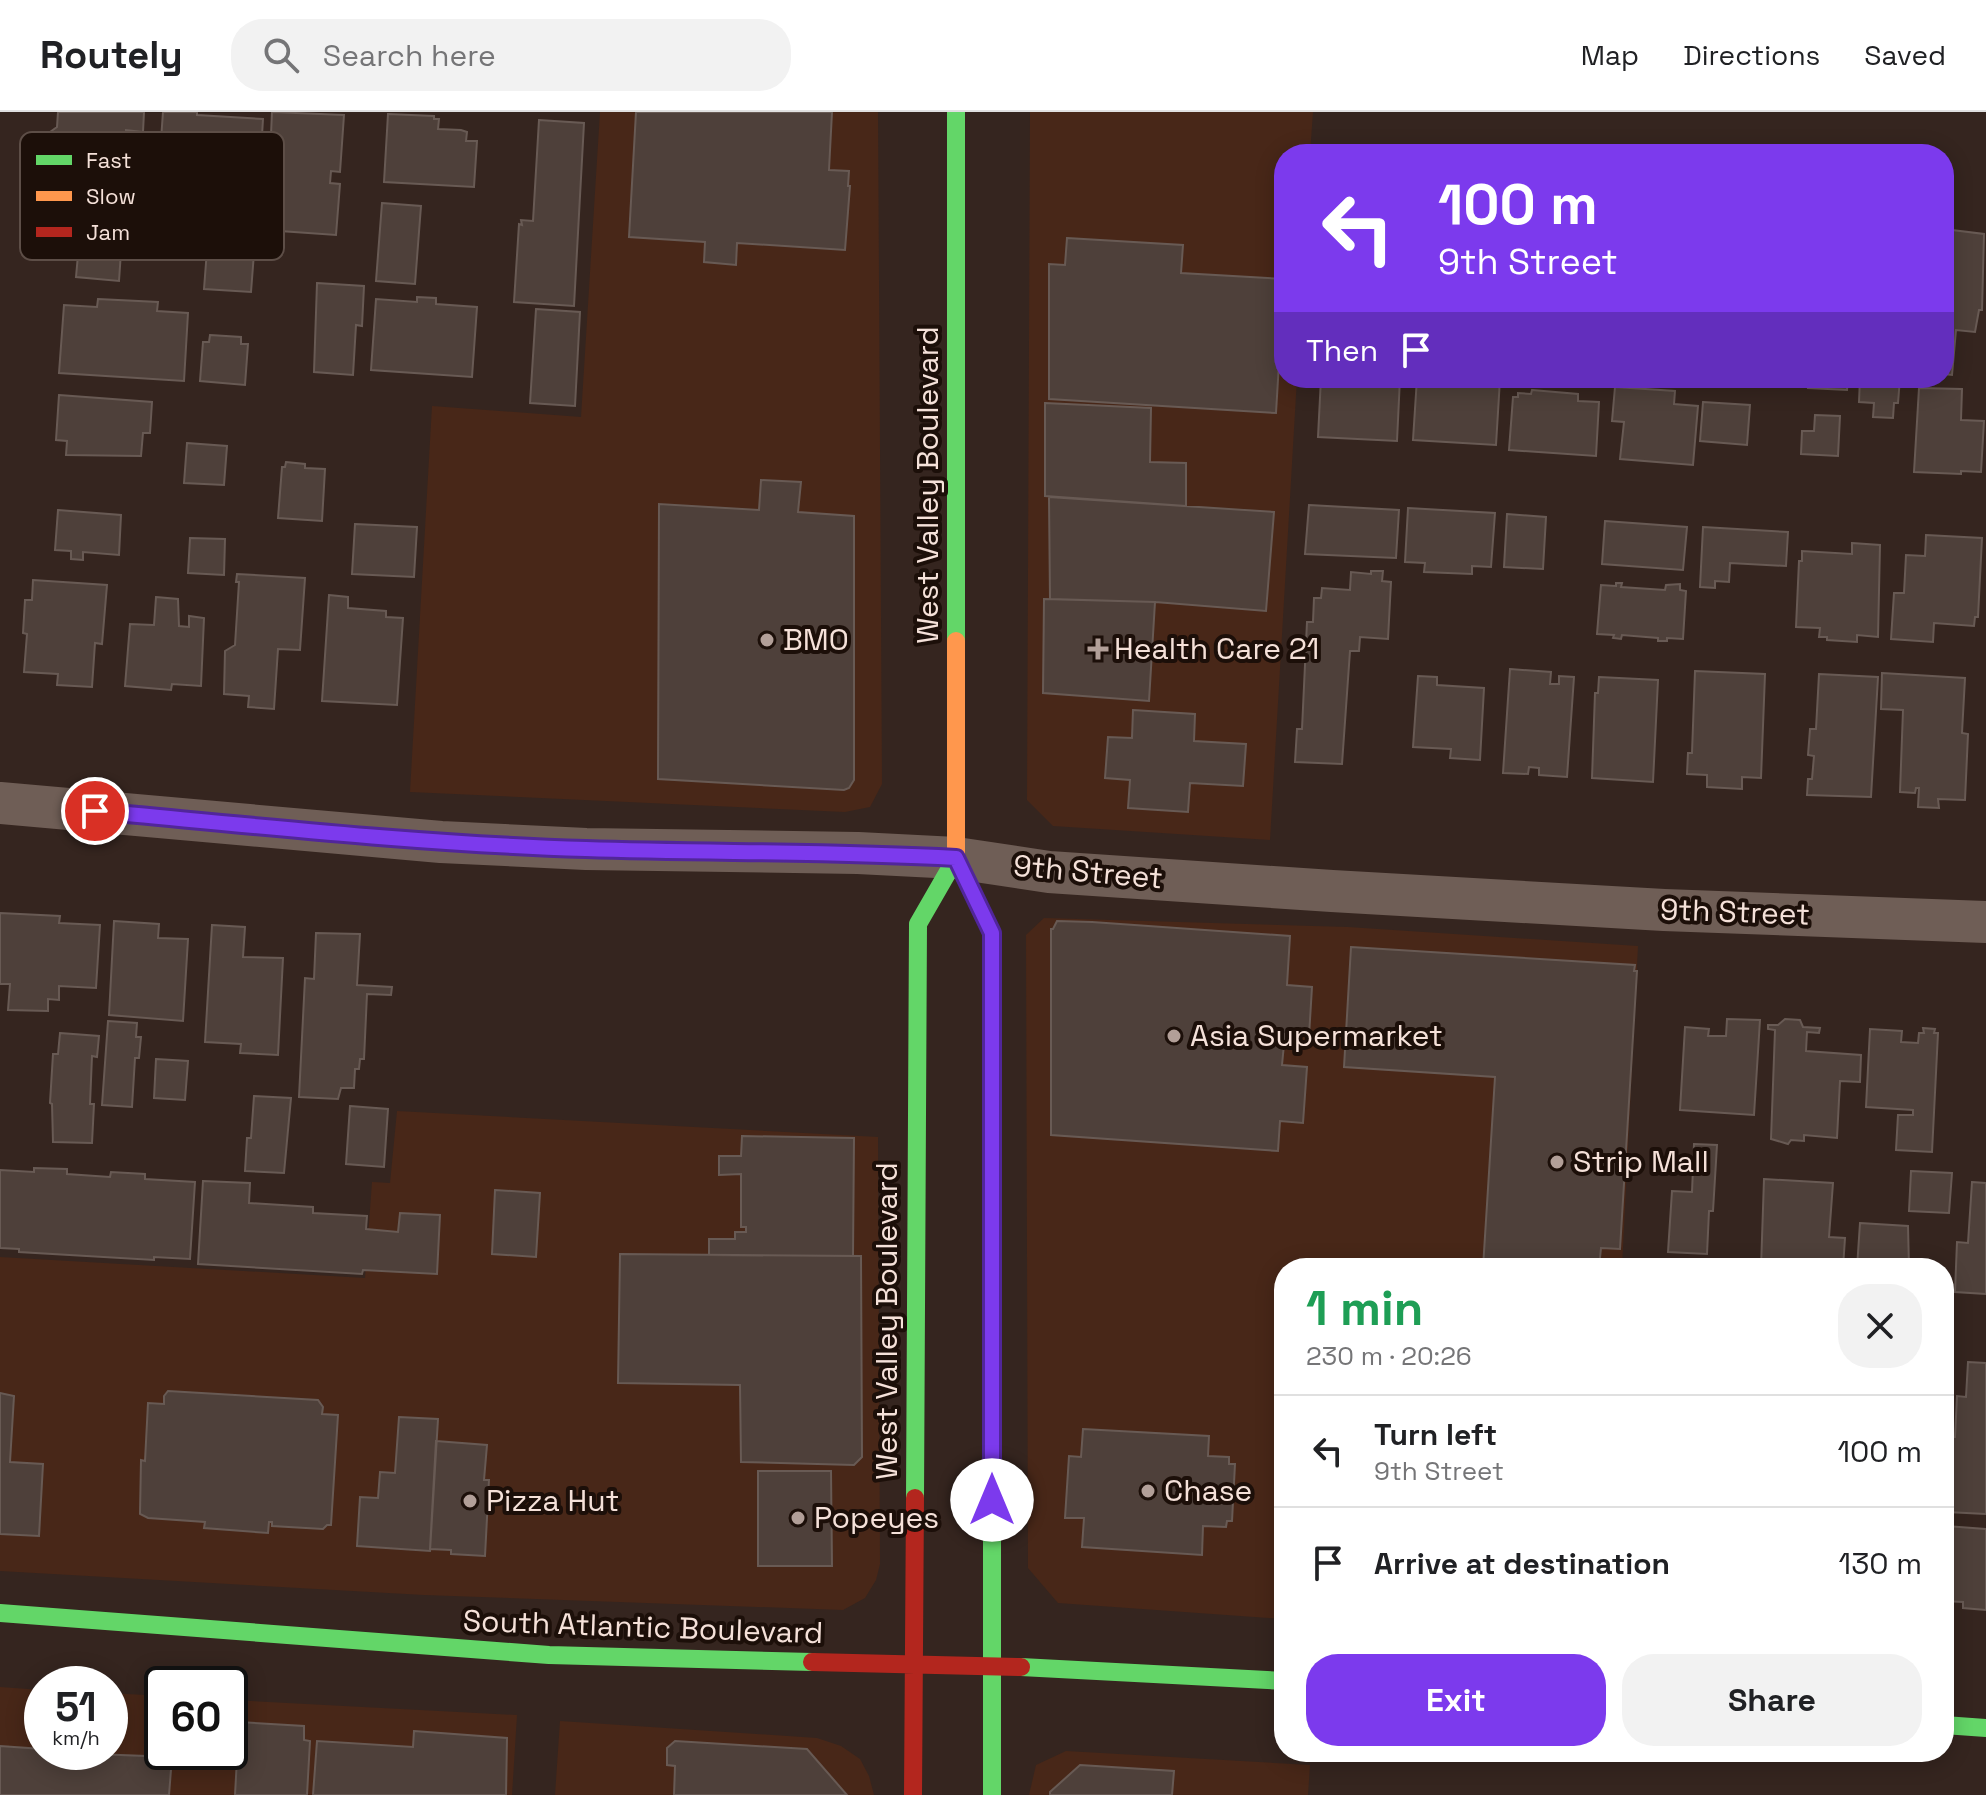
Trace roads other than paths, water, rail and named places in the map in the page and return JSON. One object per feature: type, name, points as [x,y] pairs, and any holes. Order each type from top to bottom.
[{"type":"main road","name":"West Valley Boulevard","points":[[956,112],[956,858],[992,933],[992,1795]]},
{"type":"main road","name":"West Valley Boulevard","points":[[913,1795],[918,924],[956,858]]},
{"type":"main road","name":"South Atlantic Boulevard","points":[[0,1613],[549,1655],[992,1666],[1274,1680]]},
{"type":"main road","points":[[1954,1726],[1986,1728]]},
{"type":"street","name":"9th Street","points":[[0,803],[441,842],[586,849],[858,853],[956,858],[1049,872],[1332,891],[1664,910],[1986,922]]},
{"type":"place","name":"BMO","points":[[767,640]]},
{"type":"place","name":"Health Care 21","points":[[1098,649]]},
{"type":"place","name":"Asia Supermarket","points":[[1174,1036]]},
{"type":"place","name":"Strip Mall","points":[[1557,1162]]},
{"type":"place","name":"Chase","points":[[1148,1491]]},
{"type":"place","name":"Pizza Hut","points":[[470,1501]]},
{"type":"place","name":"Popeyes","points":[[798,1518]]}]
